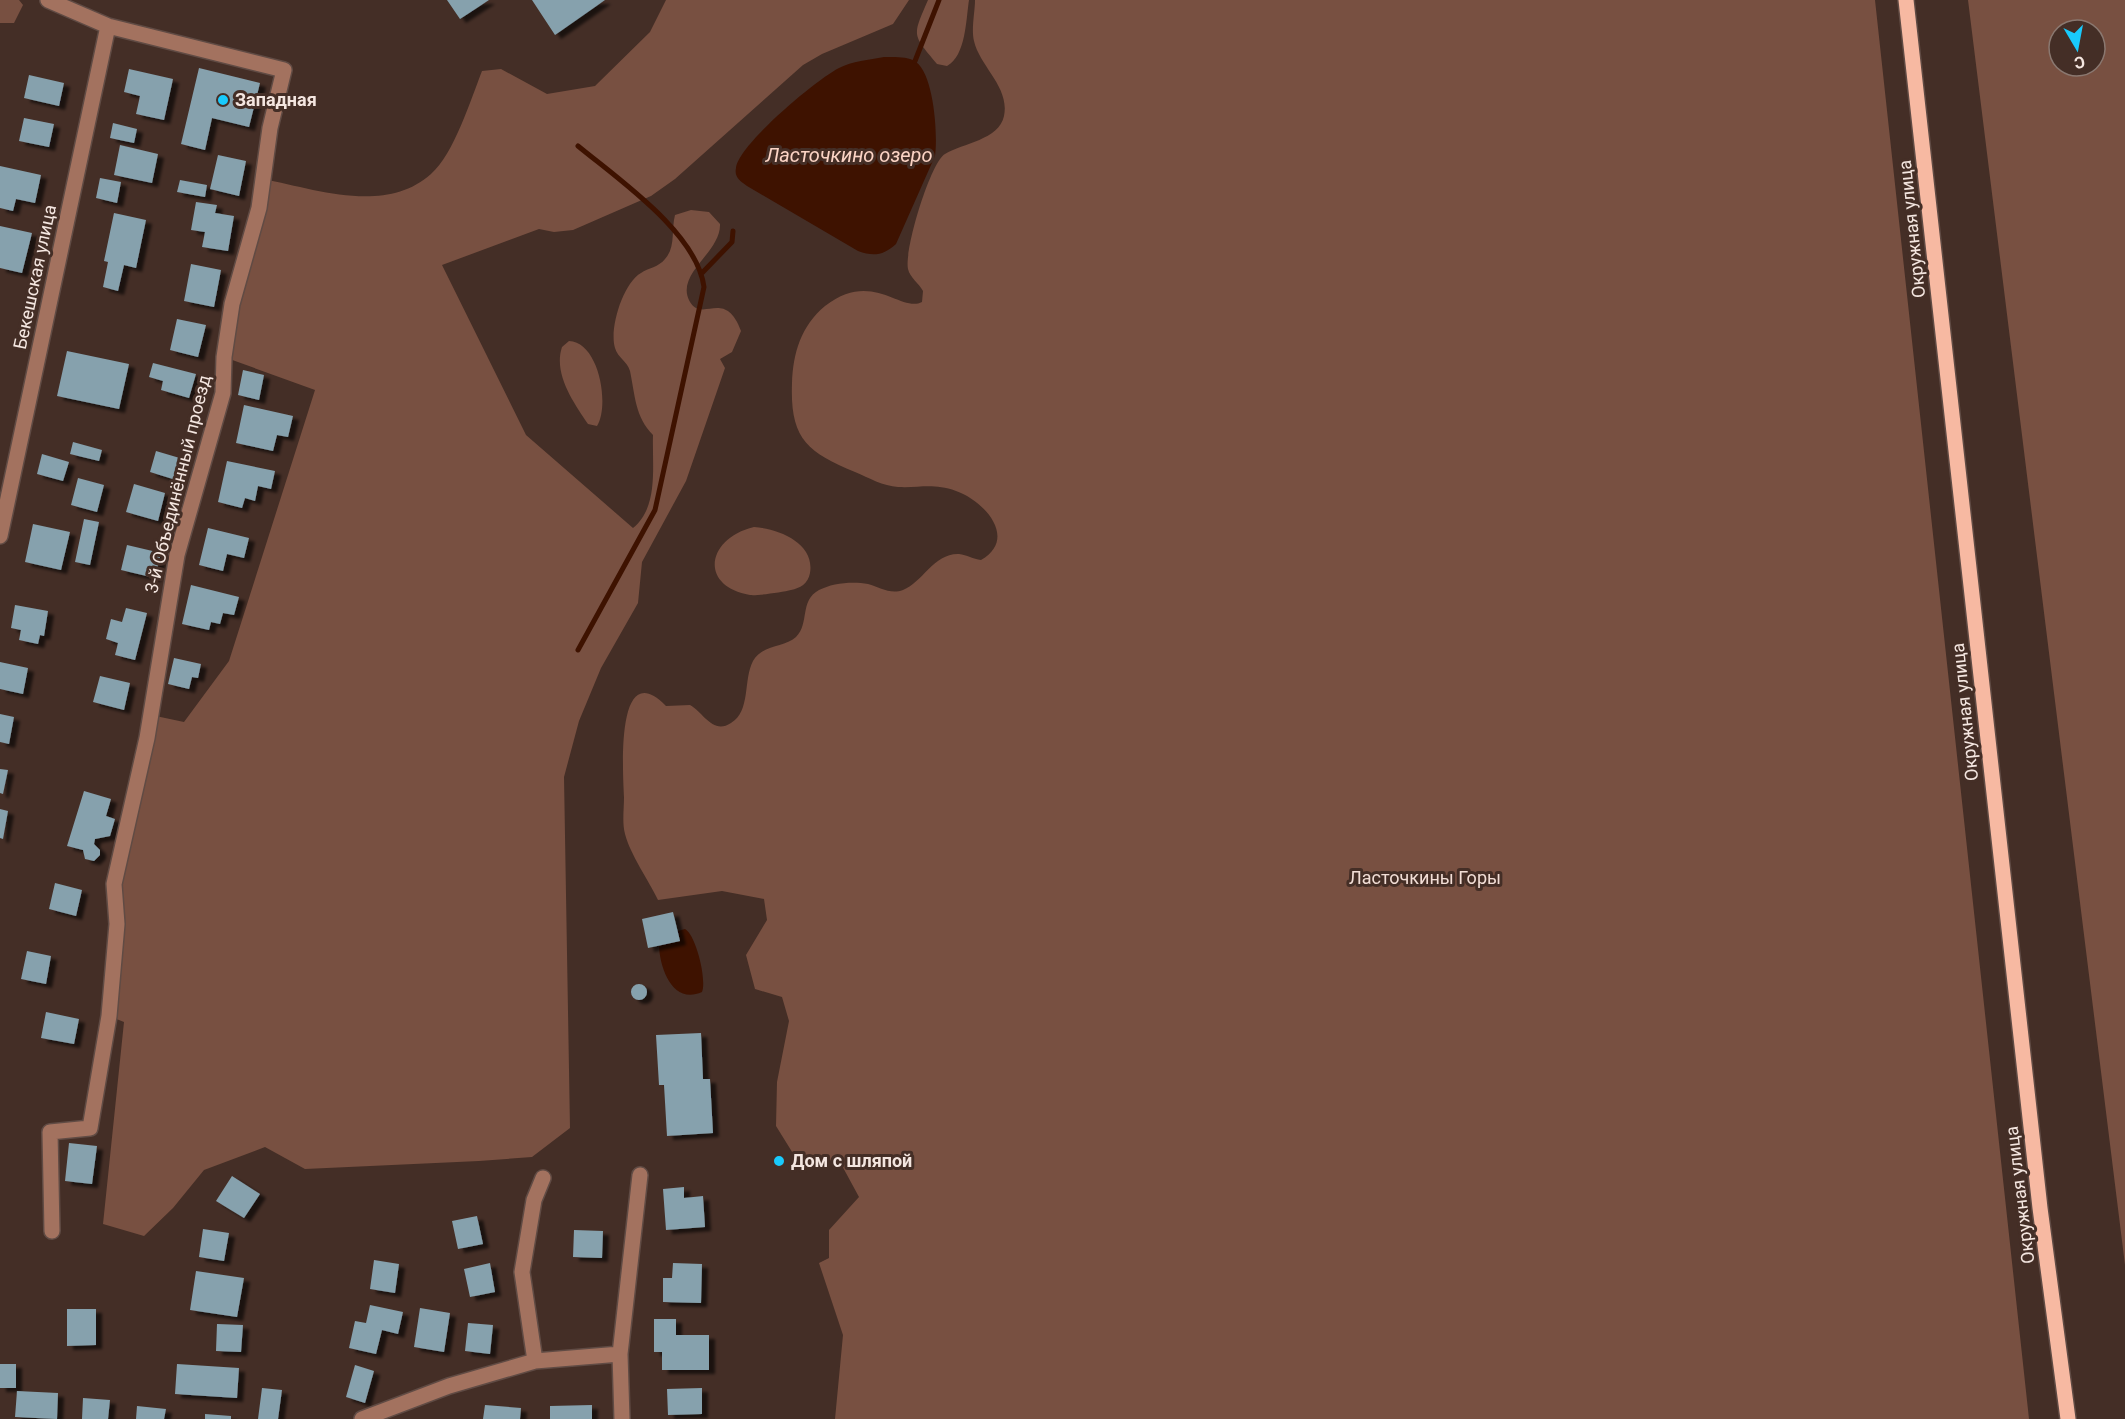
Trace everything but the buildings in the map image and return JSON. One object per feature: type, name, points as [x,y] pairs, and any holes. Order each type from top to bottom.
[{"type":"main road","name":"Окружная улица","points":[[1906,0],[2037,1184],[2068,1419]]},
{"type":"street","points":[[48,0],[108,26]]},
{"type":"street","name":"3-й Объединённый проезд","points":[[52,1231],[50,1132],[90,1128],[109,1016],[117,924],[114,884],[147,738],[177,555],[223,393],[232,304],[259,208],[270,128],[284,70],[108,26]]},
{"type":"street","name":"Бекешская улица","points":[[0,536],[108,26]]},
{"type":"street","points":[[622,1419],[620,1354],[640,1175]]},
{"type":"street","points":[[535,1361],[522,1272],[534,1200],[543,1178]]},
{"type":"street","points":[[362,1419],[450,1386],[535,1361],[620,1354]]},
{"type":"green space","points":[[0,0],[19,0],[23,5],[14,23],[0,23]]},
{"type":"green space","points":[[666,0],[909,0],[893,24],[822,54],[803,65],[675,179],[651,196],[573,230],[554,232],[539,229],[442,265],[526,435],[633,528],[647,509],[650,498],[653,473],[653,435],[639,413],[629,368],[615,348],[614,330],[619,307],[628,286],[641,273],[660,264],[671,249],[675,215],[691,210],[709,212],[720,224],[718,235],[688,282],[687,292],[695,308],[721,308],[728,311],[735,318],[741,331],[732,352],[720,359],[725,368],[686,481],[642,562],[638,603],[601,668],[579,721],[564,777],[570,1128],[532,1157],[479,1161],[305,1169],[265,1147],[204,1170],[173,1208],[144,1236],[103,1224],[124,1022],[109,1016],[114,884],[151,715],[184,722],[229,661],[315,390],[224,357],[263,179],[350,196],[393,193],[413,186],[431,174],[447,153],[461,126],[482,71],[501,69],[547,94],[595,86],[650,32]]},
{"type":"green space","points":[[928,0],[969,0],[962,46],[947,66],[937,64],[923,47],[917,35],[919,21]]},
{"type":"green space","name":"Ласточкины Горы","points":[[975,0],[1875,0],[2029,1419],[835,1419],[843,1335],[819,1263],[829,1258],[829,1230],[859,1197],[840,1162],[794,1155],[776,1126],[777,1082],[789,1021],[782,997],[755,989],[746,955],[767,920],[764,899],[722,891],[658,900],[635,859],[625,834],[623,744],[630,706],[638,695],[650,694],[666,706],[690,705],[714,725],[725,726],[731,723],[737,718],[744,703],[753,661],[762,652],[796,637],[803,625],[809,600],[819,590],[836,584],[856,583],[868,584],[889,591],[903,590],[943,558],[959,554],[981,560],[992,551],[997,542],[997,532],[993,521],[977,503],[967,496],[940,487],[887,485],[838,465],[813,450],[798,430],[792,402],[794,361],[800,341],[810,322],[825,306],[842,296],[857,291],[871,291],[914,304],[922,302],[923,291],[909,272],[908,259],[919,208],[932,173],[945,154],[988,136],[1001,124],[1004,116],[1005,106],[999,86],[982,60],[974,41]]},
{"type":"green space","points":[[1968,0],[2125,0],[2125,1265]]},
{"type":"green space","points":[[569,341],[579,344],[588,352],[599,376],[602,404],[597,426],[588,424],[566,388],[560,367],[560,357],[562,347]]},
{"type":"green space","points":[[754,527],[784,535],[801,546],[807,553],[810,573],[803,585],[787,591],[750,595],[733,590],[722,582],[716,572],[715,562],[718,551],[726,541],[738,533]]},
{"type":"water","name":"Ласточкино озеро","points":[[884,57],[909,59],[916,62],[922,69],[931,92],[936,146],[935,156],[896,244],[883,253],[869,254],[858,251],[747,186],[738,178],[736,168],[740,157],[764,129],[828,74],[855,62]]},
{"type":"water","points":[[685,929],[697,948],[702,968],[702,992],[692,995],[683,994],[670,983],[662,965],[659,946],[680,941],[678,931]]},
{"type":"waterway","points":[[915,61],[939,0]]},
{"type":"waterway","points":[[578,146],[634,191],[672,227],[698,267],[704,287],[655,510],[578,650]]},
{"type":"waterway","points":[[702,273],[732,242],[733,231]]},
{"type":"place","name":"Западная","points":[[223,100]]},
{"type":"place","name":"Дом с шляпой","points":[[779,1161]]}]
